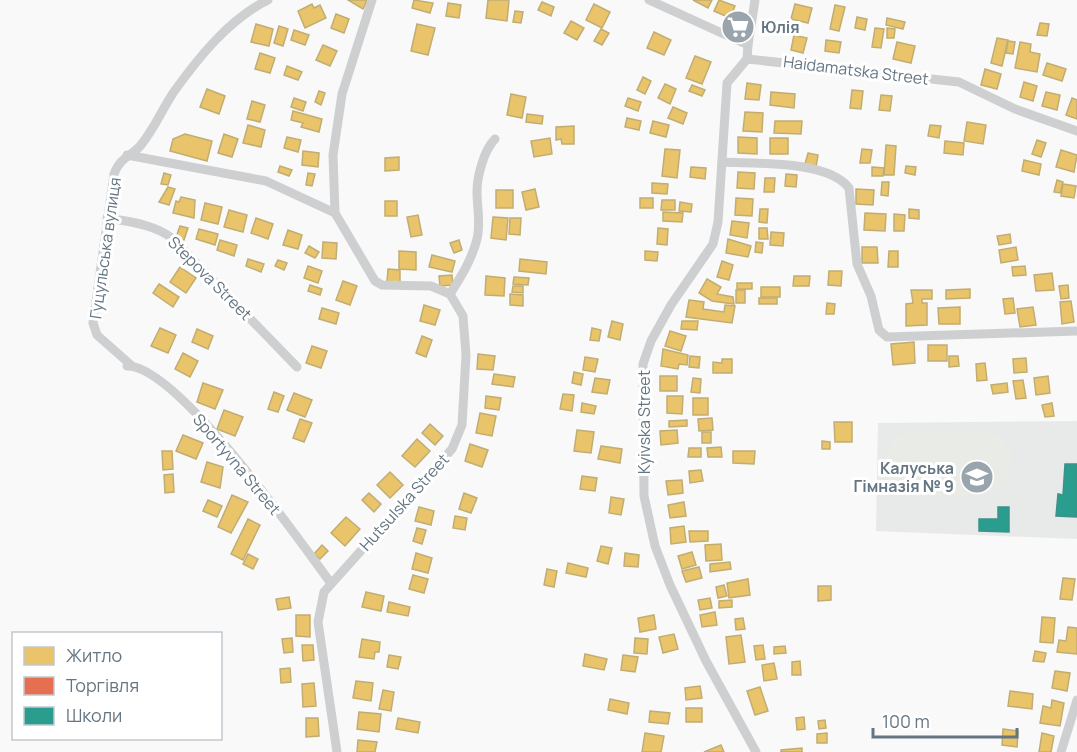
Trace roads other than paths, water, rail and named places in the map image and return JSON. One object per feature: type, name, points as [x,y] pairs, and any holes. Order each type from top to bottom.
[{"type":"street","name":"Гуцульська вулиця","points":[[129,365],[97,335],[93,323],[114,174],[119,162],[140,146],[174,93],[209,47],[251,8],[268,0]]},
{"type":"street","points":[[372,0],[342,94],[333,155],[335,213],[375,281],[382,285],[431,286],[450,294],[467,267],[477,239],[480,213],[478,184],[488,146],[495,139]]},
{"type":"street","points":[[649,0],[748,45]]},
{"type":"street","points":[[747,58],[755,0]]},
{"type":"street","name":"Haidamatska Street","points":[[747,58],[959,82],[1015,108],[1077,131]]},
{"type":"street","name":"Kyivska Street","points":[[747,58],[727,83],[718,222],[713,244],[671,305],[651,341],[643,364],[644,496],[655,546],[670,585],[706,661],[756,752]]},
{"type":"street","name":"Гуцульська вулиця","points":[[127,155],[266,181],[335,213]]},
{"type":"street","points":[[722,162],[823,170],[842,178],[849,188],[857,264],[870,296],[879,330],[887,337],[1077,331]]},
{"type":"street","name":"Stepova Street","points":[[107,218],[141,224],[162,231],[172,238],[297,367]]},
{"type":"street","name":"Hutsulska Street","points":[[337,752],[318,622],[324,592],[330,582],[437,469],[452,449],[462,425],[466,355],[463,316],[450,294]]},
{"type":"street","name":"Sportyvna Street","points":[[129,365],[152,376],[183,398],[261,489],[330,582]]},
{"type":"street","points":[[1061,752],[1077,700]]},
{"type":"place","name":"Юлія","points":[[738,27]]},
{"type":"place","name":"Калуська Гімназія № 9","points":[[977,477]]}]
